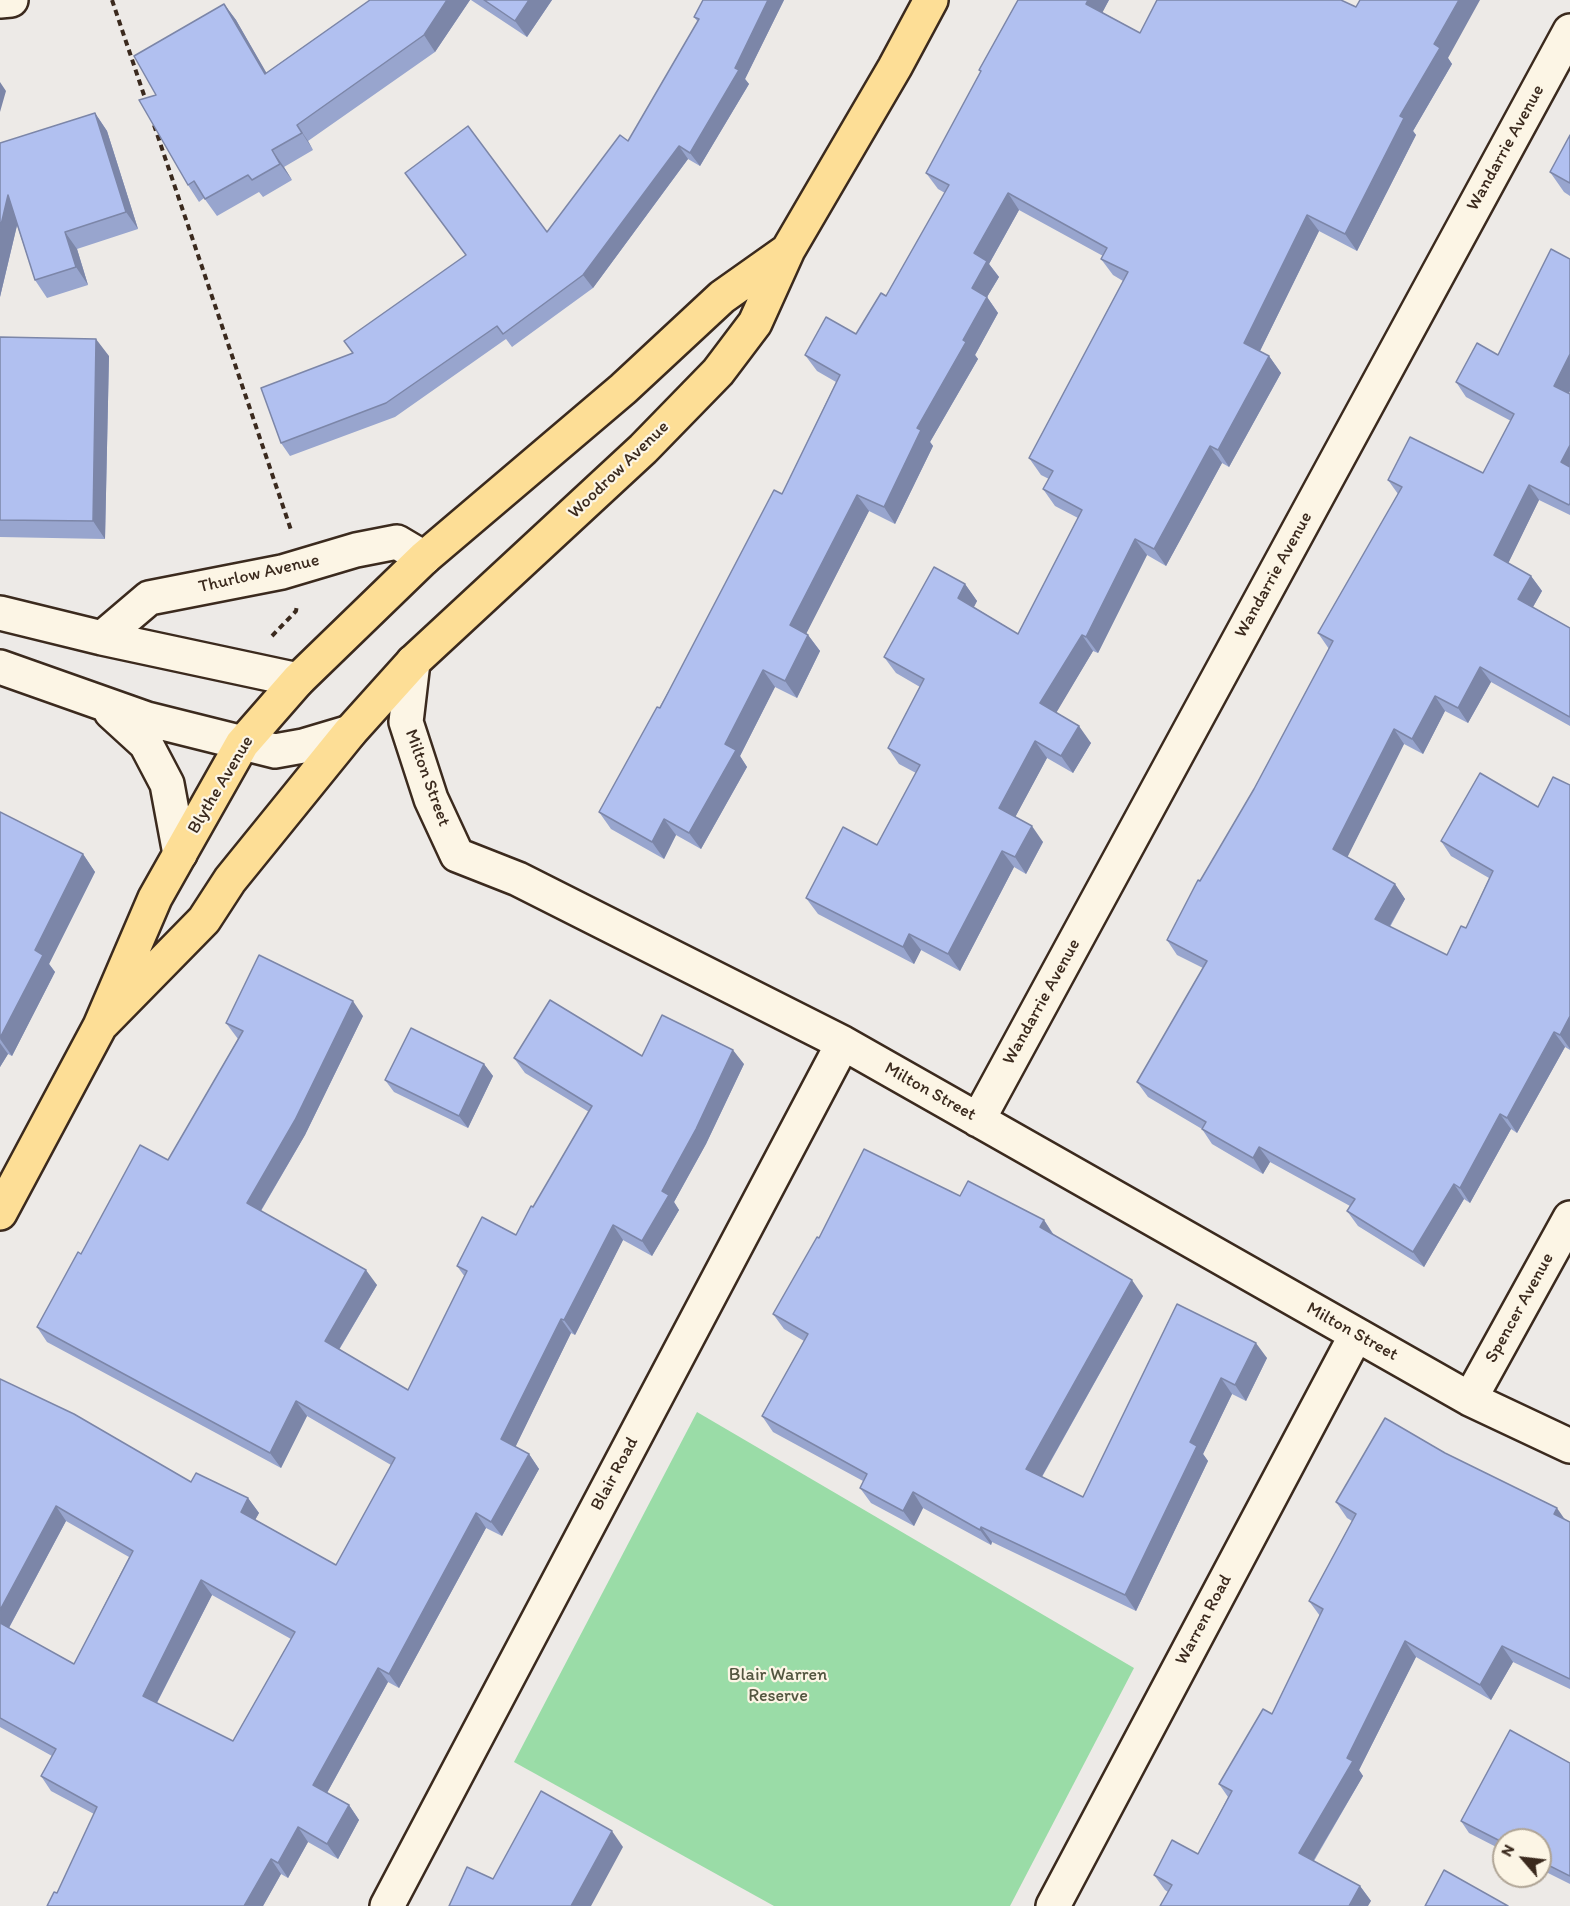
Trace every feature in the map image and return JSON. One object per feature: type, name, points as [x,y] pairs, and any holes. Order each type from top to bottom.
[{"type":"main road","name":"Woodrow Avenue","points":[[413,662],[643,449],[718,372],[755,323],[788,250],[895,67],[931,0]]},
{"type":"main road","name":"Woodrow Avenue","points":[[424,558],[623,389],[722,297],[788,250]]},
{"type":"main road","name":"Blythe Avenue","points":[[0,1213],[100,1026],[154,898],[242,744],[298,680],[424,558]]},
{"type":"main road","name":"Blythe Avenue","points":[[100,1026],[204,920],[230,880],[350,732],[413,662]]},
{"type":"street","points":[[0,1],[11,0]]},
{"type":"street","name":"Wandarrie Avenue","points":[[978,1120],[1570,31]]},
{"type":"street","name":"Thurlow Avenue","points":[[102,638],[149,598],[282,572],[356,550],[397,542],[424,558]]},
{"type":"street","points":[[0,613],[102,638],[298,680]]},
{"type":"street","name":"Milton Street","points":[[413,662],[406,722],[431,800],[457,855],[518,879],[843,1043],[1470,1399],[1570,1446]]},
{"type":"street","points":[[0,667],[147,719],[275,751],[303,746],[350,732]]},
{"type":"street","points":[[102,703],[146,744],[167,784],[180,854]]},
{"type":"street","name":"Blair Road","points":[[387,1906],[843,1043]]},
{"type":"street","name":"Spencer Avenue","points":[[1470,1399],[1570,1218]]},
{"type":"street","name":"Warren Road","points":[[1053,1906],[1356,1335]]},
{"type":"path","points":[[112,0],[146,102]]},
{"type":"path","points":[[154,124],[291,531]]},
{"type":"path","points":[[270,638],[296,611],[298,602]]},
{"type":"green space","name":"Blair Warren Reserve","points":[[697,1412],[1134,1668],[1010,1906],[774,1906],[514,1762]]},
{"type":"building","points":[[370,0],[447,0],[424,35],[297,125],[302,133],[272,150],[280,164],[252,180],[248,175],[205,199],[194,181],[188,185],[139,100],[156,95],[134,56],[224,4],[265,74]]},
{"type":"building","points":[[484,0],[529,0],[515,21]]},
{"type":"building","points":[[703,0],[768,0],[735,68],[739,70],[690,153],[679,146],[583,275],[503,334],[497,326],[386,403],[281,443],[261,388],[353,353],[344,341],[466,255],[405,173],[468,126],[547,232],[620,135],[628,141],[699,19],[694,17]]},
{"type":"building","points":[[1018,0],[1088,0],[1086,4],[1140,33],[1157,0],[1341,0],[1356,7],[1360,0],[1459,0],[1434,44],[1440,48],[1400,116],[1404,118],[1345,234],[1307,215],[1244,343],[1269,356],[1218,450],[1210,446],[1154,549],[1135,539],[1086,637],[1082,635],[1040,703],[1079,726],[1061,756],[1035,741],[999,808],[1032,826],[1015,857],[1002,851],[948,954],[909,934],[903,947],[806,898],[843,827],[877,845],[920,765],[888,748],[924,679],[884,657],[934,567],[965,584],[958,598],[1018,634],[1082,510],[1043,489],[1053,471],[1029,458],[1128,272],[1101,259],[1107,248],[1008,193],[974,253],[987,261],[972,288],[987,297],[963,340],[966,342],[917,428],[921,430],[884,507],[857,495],[790,625],[808,635],[785,681],[763,670],[725,744],[736,750],[689,833],[664,819],[652,842],[599,812],[657,707],[660,708],[774,490],[782,494],[840,375],[805,355],[826,317],[856,334],[881,293],[886,296],[949,185],[926,173]]},
{"type":"building","points":[[95,113],[126,212],[65,232],[76,267],[35,280],[8,195],[0,229],[0,143]]},
{"type":"building","points":[[1570,135],[1570,183],[1550,172]]},
{"type":"building","points":[[1551,249],[1570,259],[1570,354],[1554,386],[1570,394],[1570,445],[1561,462],[1570,467],[1570,503],[1569,505],[1529,485],[1494,555],[1531,576],[1518,599],[1570,628],[1570,717],[1480,667],[1458,708],[1435,696],[1412,739],[1394,729],[1333,849],[1395,884],[1375,919],[1447,955],[1461,926],[1466,928],[1493,871],[1441,841],[1480,773],[1538,807],[1553,777],[1570,785],[1570,1016],[1560,1035],[1554,1032],[1507,1118],[1500,1114],[1460,1188],[1454,1184],[1413,1252],[1347,1211],[1355,1199],[1259,1147],[1253,1158],[1202,1129],[1206,1122],[1137,1082],[1207,961],[1167,940],[1198,880],[1200,881],[1254,789],[1333,641],[1318,633],[1402,487],[1388,480],[1410,437],[1483,473],[1514,414],[1456,382],[1477,343],[1498,355]]},
{"type":"building","points":[[0,337],[96,339],[93,521],[0,520]]},
{"type":"building","points":[[0,812],[83,854],[35,950],[43,955],[0,1038]]},
{"type":"building","points":[[259,955],[353,1001],[295,1120],[247,1203],[366,1270],[325,1341],[408,1390],[467,1271],[457,1266],[482,1217],[516,1235],[592,1106],[514,1058],[550,1000],[642,1056],[662,1015],[733,1050],[696,1129],[662,1191],[669,1195],[642,1241],[613,1225],[564,1320],[561,1319],[501,1439],[529,1454],[491,1522],[476,1513],[389,1674],[378,1668],[313,1785],[349,1805],[327,1844],[298,1827],[278,1863],[271,1859],[244,1906],[47,1906],[54,1892],[57,1893],[97,1807],[41,1776],[56,1749],[0,1718],[0,1623],[74,1664],[133,1551],[56,1506],[0,1610],[0,1379],[74,1414],[191,1482],[196,1473],[248,1498],[241,1512],[336,1565],[395,1458],[296,1401],[270,1453],[37,1327],[78,1252],[81,1254],[140,1145],[168,1160],[243,1031],[226,1023]],"holes":[[[201,1580],[295,1632],[233,1741],[143,1696]]]},
{"type":"building","points":[[411,1028],[484,1064],[459,1116],[385,1080]]},
{"type":"building","points":[[864,1149],[960,1196],[968,1181],[1044,1220],[1040,1227],[1132,1280],[1026,1469],[1083,1497],[1177,1304],[1256,1343],[1235,1385],[1221,1378],[1190,1442],[1197,1446],[1125,1595],[981,1527],[980,1530],[913,1492],[903,1511],[860,1488],[867,1474],[762,1416],[808,1334],[773,1314],[817,1237],[819,1238]]},
{"type":"building","points":[[1385,1418],[1445,1453],[1557,1508],[1554,1514],[1570,1522],[1570,1679],[1502,1646],[1480,1685],[1405,1641],[1347,1758],[1353,1761],[1299,1853],[1360,1886],[1349,1906],[1160,1906],[1172,1885],[1154,1875],[1172,1840],[1198,1854],[1232,1791],[1219,1784],[1263,1709],[1272,1714],[1323,1609],[1309,1601],[1356,1514],[1336,1502]]},
{"type":"building","points":[[1510,1730],[1570,1763],[1570,1876],[1552,1867],[1552,1828],[1492,1828],[1492,1837],[1461,1821]]},
{"type":"building","points":[[541,1791],[612,1831],[571,1906],[449,1906],[467,1867],[493,1879]]},
{"type":"building","points":[[1444,1870],[1508,1906],[1425,1906]]}]
